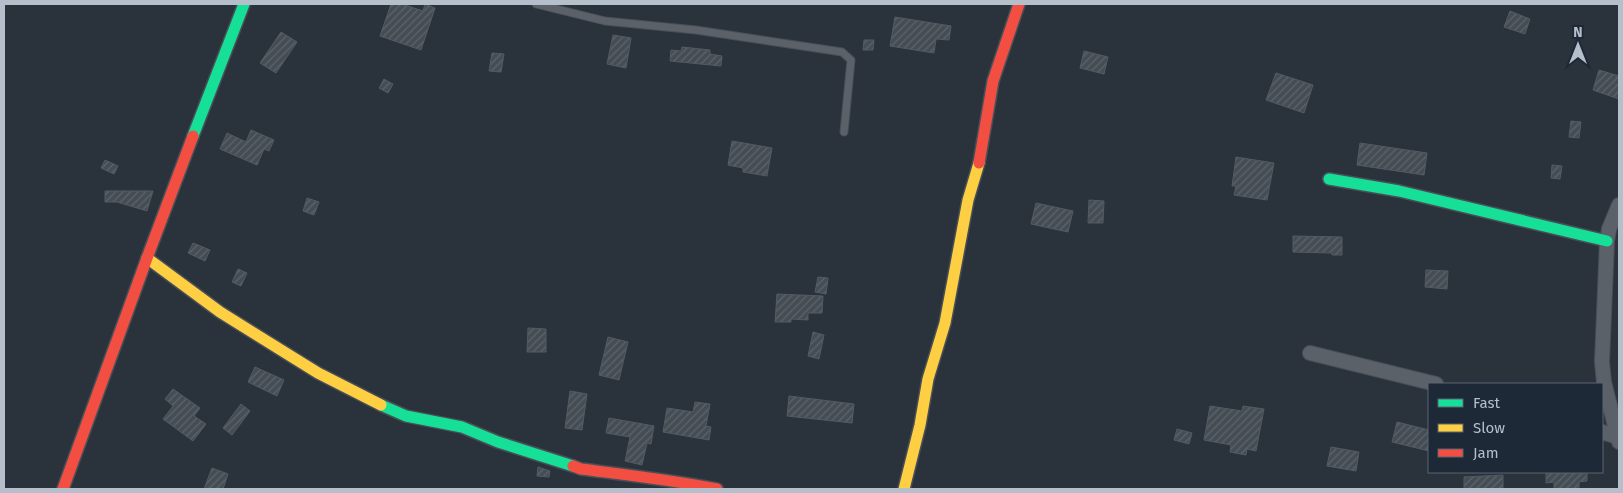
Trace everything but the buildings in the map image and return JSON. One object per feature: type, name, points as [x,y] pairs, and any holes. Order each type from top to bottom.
[{"type":"street","points":[[63,489],[147,258],[244,4]]},
{"type":"street","points":[[904,489],[920,425],[928,379],[945,323],[968,200],[980,158],[993,81],[1019,4]]},
{"type":"street","points":[[1329,179],[1399,192],[1611,245]]},
{"type":"street","points":[[1619,205],[1609,229],[1611,245],[1603,372],[1619,439]]},
{"type":"street","points":[[147,258],[220,312],[318,373],[368,400],[406,416],[462,427],[498,442],[581,469],[653,480],[672,480],[717,489]]},
{"type":"street","points":[[1310,353],[1432,383]]},
{"type":"street","points":[[1603,432],[1619,439]]},
{"type":"lane","points":[[536,4],[605,21],[696,30],[842,52],[851,60],[844,132]]},
{"type":"traffic: fast","points":[[193,136],[244,4]]},
{"type":"traffic: fast","points":[[1329,179],[1399,191],[1607,241]]},
{"type":"traffic: fast","points":[[381,405],[406,416],[462,427],[498,442],[573,466]]},
{"type":"traffic: slow","points":[[904,489],[920,425],[928,379],[945,323],[968,200],[979,163]]},
{"type":"traffic: slow","points":[[147,258],[220,312],[318,373],[381,405]]},
{"type":"traffic: jam","points":[[979,163],[993,81],[1019,4]]},
{"type":"traffic: jam","points":[[63,489],[193,136]]},
{"type":"traffic: jam","points":[[573,466],[581,469],[717,489]]}]
